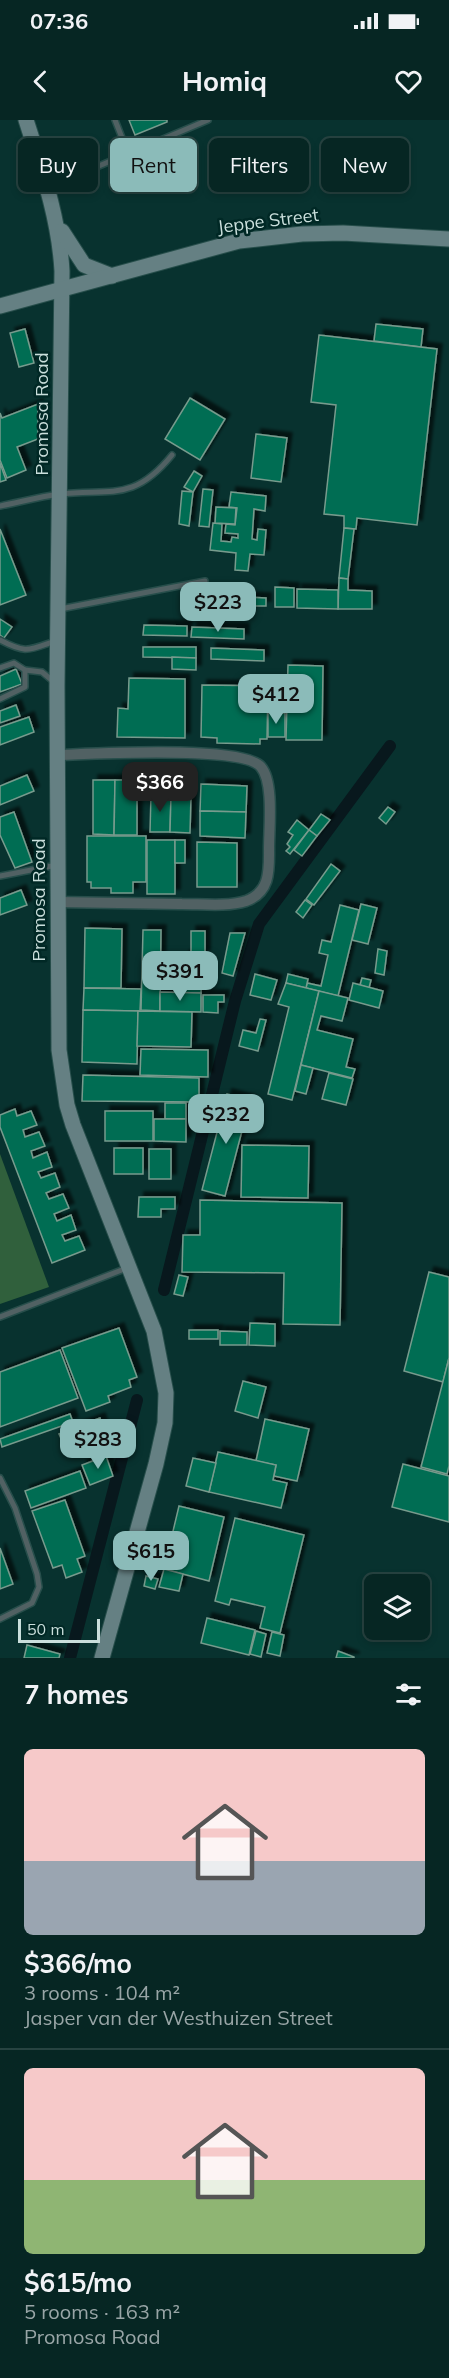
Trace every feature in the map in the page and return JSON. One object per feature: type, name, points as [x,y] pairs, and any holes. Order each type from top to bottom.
[{"type":"street","name":"Promosa Road","points":[[26,120],[32,138]]},
{"type":"street","name":"Promosa Road","points":[[49,192],[61,242],[62,290],[60,609],[57,686],[60,1050],[67,1105],[93,1179],[154,1331],[163,1368],[166,1393],[165,1423],[156,1464],[102,1658]]},
{"type":"street","points":[[57,224],[84,265],[112,276]]},
{"type":"street","name":"Jeppe Street","points":[[0,306],[239,241],[343,233],[449,239]]},
{"type":"street","points":[[58,754],[210,754],[249,759],[257,762],[265,773],[269,812],[267,880],[258,894],[245,901],[193,904],[58,902]]},
{"type":"lane","points":[[115,120],[122,138]]},
{"type":"lane","points":[[164,138],[208,120]]},
{"type":"lane","points":[[0,506],[61,494],[109,494],[149,479],[172,455]]},
{"type":"lane","points":[[60,609],[206,581]]},
{"type":"lane","points":[[0,640],[18,650],[29,651],[59,639]]},
{"type":"lane","points":[[0,668],[14,663],[25,670],[42,672],[57,686]]},
{"type":"lane","points":[[0,699],[25,687],[25,670]]},
{"type":"lane","points":[[0,876],[58,865]]},
{"type":"lane","points":[[0,1317],[129,1267]]},
{"type":"lane","points":[[0,1478],[15,1508],[39,1587],[32,1603],[0,1619]]},
{"type":"green space","points":[[0,1154],[49,1287],[0,1304]]},
{"type":"building","points":[[129,120],[167,120],[167,122],[135,135]]},
{"type":"building","points":[[376,324],[423,329],[421,347],[374,341]]},
{"type":"building","points":[[25,329],[34,363],[19,367],[10,333]]},
{"type":"building","points":[[319,335],[437,349],[417,525],[357,518],[356,529],[344,528],[344,516],[324,514],[336,405],[311,402]]},
{"type":"building","points":[[190,398],[225,419],[200,460],[165,439]]},
{"type":"building","points":[[38,404],[38,439],[17,447],[26,470],[7,478],[0,460],[0,413],[2,418]]},
{"type":"building","points":[[256,434],[287,438],[281,482],[251,478]]},
{"type":"building","points":[[0,463],[6,480],[0,482]]},
{"type":"building","points":[[194,471],[202,476],[193,492],[184,487]]},
{"type":"building","points":[[203,489],[213,490],[209,527],[199,526]]},
{"type":"building","points":[[182,491],[193,492],[189,526],[179,524]]},
{"type":"building","points":[[231,492],[266,496],[265,511],[254,509],[252,539],[257,540],[258,529],[266,530],[264,555],[250,554],[248,571],[235,570],[236,553],[210,550],[213,523],[222,524],[221,541],[231,542],[232,537],[238,538],[238,534],[225,533],[226,524],[235,525],[237,508],[229,507]]},
{"type":"building","points":[[216,507],[236,508],[235,524],[215,523]]},
{"type":"building","points":[[344,528],[354,529],[348,579],[339,578]]},
{"type":"building","points":[[0,529],[26,595],[0,605]]},
{"type":"building","points":[[339,578],[348,579],[348,590],[372,591],[372,609],[338,609]]},
{"type":"building","points":[[275,587],[294,588],[294,607],[275,607]]},
{"type":"building","points":[[297,589],[338,590],[338,609],[297,608]]},
{"type":"building","points":[[244,597],[266,598],[266,606],[244,606]]},
{"type":"building","points":[[0,619],[12,627],[4,638],[0,635]]},
{"type":"building","points":[[144,625],[187,626],[187,636],[143,635]]},
{"type":"building","points":[[192,627],[244,629],[244,639],[191,637]]},
{"type":"building","points":[[143,647],[196,647],[196,658],[143,657]]},
{"type":"building","points":[[211,648],[264,650],[264,661],[211,659]]},
{"type":"building","points":[[172,657],[196,658],[196,670],[172,669]]},
{"type":"building","points":[[288,665],[323,666],[322,740],[286,740]]},
{"type":"building","points":[[16,669],[22,684],[0,692],[0,676]]},
{"type":"building","points":[[129,678],[185,679],[185,738],[117,737],[118,708],[128,709]]},
{"type":"building","points":[[202,685],[268,686],[267,739],[260,739],[260,744],[217,743],[217,738],[201,737]]},
{"type":"building","points":[[16,705],[20,716],[0,723],[0,711]]},
{"type":"building","points":[[268,713],[285,713],[285,737],[268,737]]},
{"type":"building","points":[[29,717],[34,732],[0,745],[0,727]]},
{"type":"building","points":[[27,775],[34,791],[0,805],[0,786]]},
{"type":"building","points":[[93,780],[115,780],[114,835],[93,834]]},
{"type":"building","points":[[115,780],[137,780],[137,835],[114,835]]},
{"type":"building","points":[[201,784],[247,786],[246,812],[200,811]]},
{"type":"building","points":[[151,794],[171,795],[170,832],[150,832]]},
{"type":"building","points":[[171,795],[191,795],[190,833],[170,832]]},
{"type":"building","points":[[388,807],[395,812],[386,824],[379,818]]},
{"type":"building","points":[[200,811],[246,812],[245,838],[200,836]]},
{"type":"building","points":[[14,812],[32,862],[15,868],[0,835],[0,817]]},
{"type":"building","points":[[321,814],[330,820],[317,836],[309,830]]},
{"type":"building","points":[[297,820],[309,830],[290,854],[286,851],[290,847],[287,844],[293,835],[288,832]]},
{"type":"building","points":[[309,830],[317,836],[302,856],[294,850]]},
{"type":"building","points":[[87,836],[146,836],[146,882],[133,882],[133,893],[111,893],[111,888],[91,888],[91,882],[87,882]]},
{"type":"building","points":[[147,840],[175,840],[175,894],[147,894]]},
{"type":"building","points":[[175,840],[185,840],[185,863],[175,863]]},
{"type":"building","points":[[197,842],[237,843],[237,887],[197,887]]},
{"type":"building","points":[[331,864],[340,871],[314,905],[306,899]]},
{"type":"building","points":[[21,890],[27,905],[0,915],[0,898]]},
{"type":"building","points":[[305,900],[312,905],[303,918],[296,912]]},
{"type":"building","points":[[361,904],[377,908],[368,944],[352,940]]},
{"type":"building","points":[[340,905],[359,910],[338,996],[306,988],[307,983],[321,986],[328,955],[319,953],[322,940],[331,942]]},
{"type":"building","points":[[85,928],[122,929],[121,988],[84,988]]},
{"type":"building","points":[[143,930],[161,930],[160,1011],[141,1010]]},
{"type":"building","points":[[191,931],[205,931],[205,955],[191,955]]},
{"type":"building","points":[[230,933],[245,933],[233,976],[222,973]]},
{"type":"building","points":[[378,949],[387,951],[384,975],[375,973]]},
{"type":"building","points":[[185,955],[202,955],[201,993],[184,993]]},
{"type":"building","points":[[255,974],[277,980],[271,1000],[250,995]]},
{"type":"building","points":[[288,974],[308,979],[306,988],[286,983]]},
{"type":"building","points":[[362,978],[371,980],[369,988],[360,985]]},
{"type":"building","points":[[286,983],[319,991],[292,1100],[268,1094],[289,1007],[278,1004]]},
{"type":"building","points":[[353,983],[383,991],[379,1008],[349,1000]]},
{"type":"building","points":[[84,988],[141,989],[140,1011],[83,1010]]},
{"type":"building","points":[[319,991],[348,998],[342,1021],[321,1016],[317,1030],[353,1039],[346,1067],[355,1069],[352,1078],[301,1065]]},
{"type":"building","points":[[160,992],[201,993],[201,1012],[160,1011]]},
{"type":"building","points":[[203,995],[224,995],[224,1002],[218,1002],[218,1013],[203,1012]]},
{"type":"building","points":[[83,1010],[138,1011],[137,1064],[82,1062]]},
{"type":"building","points":[[138,1011],[192,1012],[191,1047],[137,1046]]},
{"type":"building","points":[[260,1019],[266,1020],[258,1051],[239,1046],[243,1030],[256,1033]]},
{"type":"building","points":[[141,1049],[208,1050],[208,1077],[140,1075]]},
{"type":"building","points":[[301,1065],[313,1068],[306,1094],[295,1091]]},
{"type":"building","points":[[329,1073],[353,1079],[346,1105],[322,1099]]},
{"type":"building","points":[[83,1075],[199,1078],[199,1102],[82,1101]]},
{"type":"building","points":[[227,1094],[250,1100],[225,1196],[202,1190]]},
{"type":"building","points":[[165,1103],[186,1103],[186,1119],[165,1119]]},
{"type":"building","points":[[15,1109],[17,1116],[31,1111],[37,1125],[23,1130],[25,1137],[39,1132],[45,1146],[31,1151],[33,1158],[47,1152],[52,1167],[38,1172],[41,1178],[55,1173],[60,1187],[46,1193],[49,1199],[63,1194],[69,1208],[54,1214],[57,1221],[71,1215],[76,1230],[62,1235],[65,1241],[79,1236],[85,1250],[52,1263],[0,1127],[0,1115]]},
{"type":"building","points":[[105,1111],[153,1111],[153,1141],[105,1141]]},
{"type":"building","points":[[154,1119],[186,1119],[186,1142],[154,1141]]},
{"type":"building","points":[[242,1145],[309,1146],[308,1198],[241,1197]]},
{"type":"building","points":[[114,1148],[143,1148],[143,1174],[114,1174]]},
{"type":"building","points":[[149,1149],[171,1149],[171,1179],[149,1179]]},
{"type":"building","points":[[139,1197],[175,1197],[175,1209],[161,1209],[161,1217],[138,1217]]},
{"type":"building","points":[[200,1200],[342,1203],[340,1325],[283,1324],[284,1273],[182,1272],[183,1235],[200,1235]]},
{"type":"building","points":[[429,1272],[449,1277],[449,1358],[443,1382],[404,1371]]},
{"type":"building","points":[[179,1275],[188,1277],[183,1296],[174,1294]]},
{"type":"building","points":[[250,1323],[275,1324],[275,1346],[249,1345]]},
{"type":"building","points":[[119,1328],[137,1377],[129,1380],[131,1387],[108,1396],[110,1402],[86,1411],[62,1348]]},
{"type":"building","points":[[189,1330],[218,1330],[218,1339],[189,1339]]},
{"type":"building","points":[[220,1331],[247,1332],[247,1345],[220,1345]]},
{"type":"building","points":[[60,1350],[78,1398],[0,1427],[0,1372]]},
{"type":"building","points":[[449,1358],[449,1466],[447,1474],[421,1467]]},
{"type":"building","points":[[243,1381],[266,1387],[258,1418],[235,1411]]},
{"type":"building","points":[[70,1414],[73,1422],[2,1447],[0,1439]]},
{"type":"building","points":[[100,1418],[105,1433],[74,1445],[68,1430]]},
{"type":"building","points":[[265,1419],[309,1429],[297,1481],[274,1476],[276,1465],[256,1461]]},
{"type":"building","points":[[68,1430],[74,1445],[65,1448],[59,1434]]},
{"type":"building","points":[[218,1452],[276,1465],[273,1480],[287,1483],[281,1508],[209,1492]]},
{"type":"building","points":[[106,1456],[113,1476],[90,1485],[82,1465]]},
{"type":"building","points":[[193,1458],[216,1463],[209,1492],[186,1486]]},
{"type":"building","points":[[403,1464],[449,1476],[449,1522],[392,1507]]},
{"type":"building","points":[[80,1471],[86,1488],[31,1508],[25,1491]]},
{"type":"building","points":[[65,1500],[85,1556],[77,1559],[82,1572],[66,1578],[62,1565],[53,1568],[32,1511]]},
{"type":"building","points":[[179,1506],[224,1517],[209,1581],[164,1569]]},
{"type":"building","points":[[235,1518],[304,1535],[280,1633],[260,1628],[265,1607],[231,1599],[229,1605],[215,1601]]},
{"type":"building","points":[[0,1548],[13,1584],[0,1589]]},
{"type":"building","points":[[164,1569],[183,1574],[179,1591],[159,1587]]},
{"type":"building","points":[[146,1576],[158,1579],[155,1589],[144,1586]]},
{"type":"building","points":[[207,1618],[255,1630],[249,1655],[201,1643]]},
{"type":"building","points":[[256,1631],[266,1634],[261,1657],[250,1654]]},
{"type":"building","points":[[272,1632],[284,1635],[280,1656],[267,1653]]},
{"type":"building","points":[[27,1645],[60,1654],[59,1658],[24,1658]]},
{"type":"building","points":[[338,1651],[354,1657],[354,1658],[336,1658]]},
{"type":"waterway","points":[[164,1290],[235,1001],[259,924],[390,746]]},
{"type":"waterway","points":[[70,1658],[137,1400]]}]
